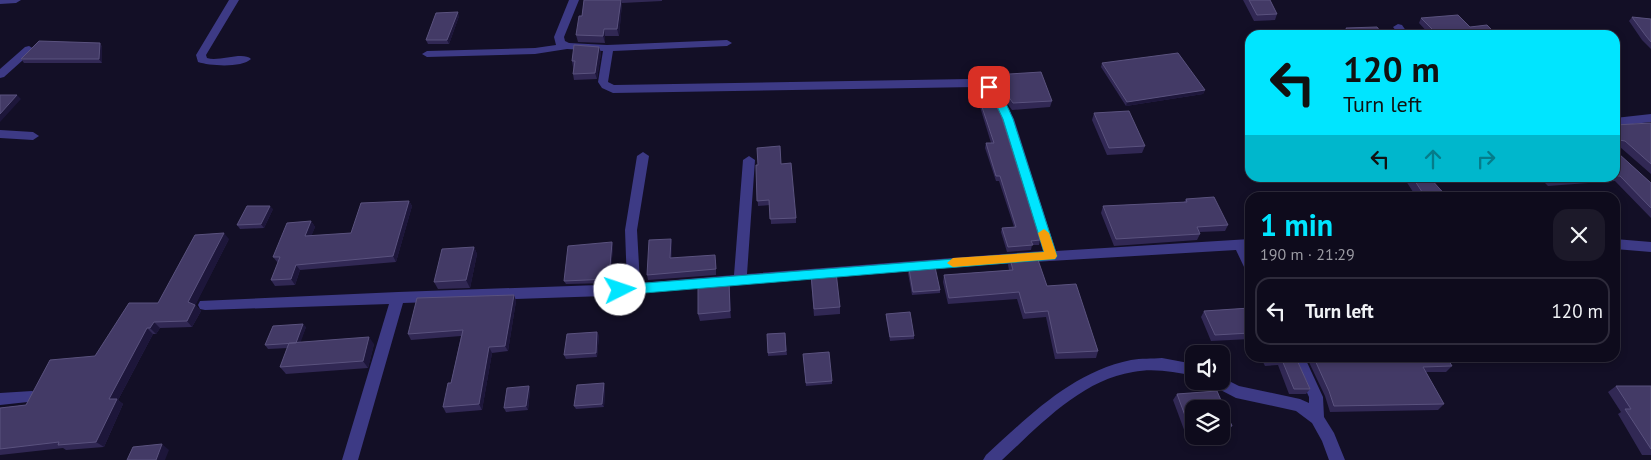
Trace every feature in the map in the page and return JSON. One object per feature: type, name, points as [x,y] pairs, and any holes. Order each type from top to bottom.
[{"type":"street","points":[[0,1],[16,0]]},
{"type":"street","points":[[234,0],[201,55],[202,60],[212,63],[246,59]]},
{"type":"street","points":[[567,46],[560,43],[559,37],[574,0]]},
{"type":"street","points":[[427,54],[535,51],[567,46],[607,48],[727,43]]},
{"type":"street","points":[[607,48],[609,53],[603,82],[606,86],[613,89],[980,83],[989,87],[999,100],[1008,119],[1051,256]]},
{"type":"street","points":[[0,75],[29,49]]},
{"type":"street","points":[[1620,121],[1651,118]]},
{"type":"street","points":[[0,134],[33,136]]},
{"type":"street","points":[[634,289],[632,230],[643,156]]},
{"type":"street","points":[[740,281],[749,160]]},
{"type":"street","points":[[205,305],[634,289],[1051,256],[1245,244]]},
{"type":"street","points":[[1620,244],[1651,246]]},
{"type":"street","points":[[350,460],[398,297]]},
{"type":"street","points":[[1300,362],[1316,397],[1317,418]]},
{"type":"street","points":[[991,460],[1080,384],[1109,370],[1151,364],[1174,364],[1185,367]]},
{"type":"street","points":[[1230,389],[1236,392],[1300,405],[1317,418],[1329,438],[1337,460]]},
{"type":"street","points":[[0,399],[32,397]]},
{"type":"building","points":[[584,0],[621,0],[617,29],[604,29],[603,36],[576,35],[579,16],[582,16]]},
{"type":"building","points":[[1249,0],[1270,0],[1277,14],[1257,15]]},
{"type":"building","points":[[458,12],[447,40],[426,40],[436,13]]},
{"type":"building","points":[[1458,15],[1470,27],[1487,25],[1492,30],[1433,30],[1421,18]]},
{"type":"building","points":[[1632,17],[1651,19],[1651,42],[1646,36]]},
{"type":"building","points":[[1377,27],[1379,30],[1347,30],[1346,28]]},
{"type":"building","points":[[39,41],[100,43],[99,59],[21,59]]},
{"type":"building","points":[[574,45],[599,47],[595,73],[573,74],[575,61],[572,61]]},
{"type":"building","points":[[1178,53],[1205,90],[1127,102],[1102,63]]},
{"type":"building","points":[[1041,72],[1052,101],[1013,103],[993,75]]},
{"type":"building","points":[[977,92],[989,93],[1001,115],[1040,240],[1031,241],[1033,245],[1008,247],[1002,228],[1016,227],[1000,176],[996,176],[986,143],[994,143]]},
{"type":"building","points":[[0,95],[17,95],[0,114]]},
{"type":"building","points":[[1129,111],[1145,146],[1109,148],[1094,113]]},
{"type":"building","points":[[1651,123],[1651,164],[1625,141],[1620,140],[1620,125]]},
{"type":"building","points":[[780,146],[781,164],[791,163],[796,218],[770,219],[769,200],[757,201],[757,148]]},
{"type":"building","points":[[1620,155],[1651,183],[1651,208],[1620,176]]},
{"type":"building","points":[[1416,182],[1434,182],[1443,192],[1422,192]]},
{"type":"building","points":[[1214,197],[1228,225],[1197,227],[1200,234],[1116,239],[1103,206],[1187,202],[1186,199]]},
{"type":"building","points":[[409,201],[393,256],[296,265],[291,279],[271,280],[280,257],[273,257],[287,223],[311,221],[305,236],[351,233],[361,203]]},
{"type":"building","points":[[247,206],[270,206],[261,224],[237,225]]},
{"type":"building","points":[[224,233],[188,302],[195,305],[187,321],[154,322],[150,328],[147,328],[109,399],[117,399],[96,442],[58,445],[59,442],[0,449],[0,408],[26,405],[50,360],[95,356],[129,303],[158,303],[195,235]]},
{"type":"building","points":[[671,239],[670,258],[715,255],[716,269],[647,275],[649,240]]},
{"type":"building","points":[[612,242],[609,279],[564,281],[568,246]]},
{"type":"building","points":[[474,247],[466,280],[434,282],[442,249]]},
{"type":"building","points":[[1037,257],[1047,286],[1076,284],[1098,351],[1057,353],[1048,311],[1025,313],[1019,292],[949,298],[944,275],[1013,270],[1010,259]]},
{"type":"building","points":[[935,267],[940,290],[913,292],[909,269]]},
{"type":"building","points":[[836,272],[840,307],[814,309],[811,274]]},
{"type":"building","points":[[729,281],[730,311],[698,314],[698,283]]},
{"type":"building","points":[[514,295],[505,346],[489,347],[479,404],[443,407],[448,383],[451,383],[463,330],[408,334],[417,298]]},
{"type":"building","points":[[1245,308],[1245,333],[1215,335],[1204,311]]},
{"type":"building","points":[[910,312],[914,336],[890,337],[886,314]]},
{"type":"building","points":[[303,324],[296,343],[265,345],[273,326]]},
{"type":"building","points":[[597,332],[596,353],[564,355],[567,334]]},
{"type":"building","points":[[785,333],[786,351],[768,353],[767,334]]},
{"type":"building","points":[[369,337],[363,361],[280,367],[289,343]]},
{"type":"building","points":[[829,352],[832,381],[806,383],[803,354]]},
{"type":"building","points":[[1283,362],[1298,362],[1310,389],[1294,389]]},
{"type":"building","points":[[1316,362],[1450,362],[1452,366],[1423,367],[1444,404],[1334,406]]},
{"type":"building","points":[[604,383],[602,404],[574,406],[577,385]]},
{"type":"building","points":[[529,386],[526,406],[504,408],[507,388]]},
{"type":"building","points":[[1616,386],[1651,386],[1651,449],[1625,409],[1631,409]]},
{"type":"building","points":[[1217,391],[1221,400],[1185,400],[1185,416],[1177,394]]},
{"type":"building","points":[[162,444],[156,460],[127,460],[133,447]]},
{"type":"slow traffic","points":[[953,263],[1051,256],[1044,233]]},
{"type":"route","points":[[620,290],[1051,256],[1008,119],[999,100],[989,87]]}]
